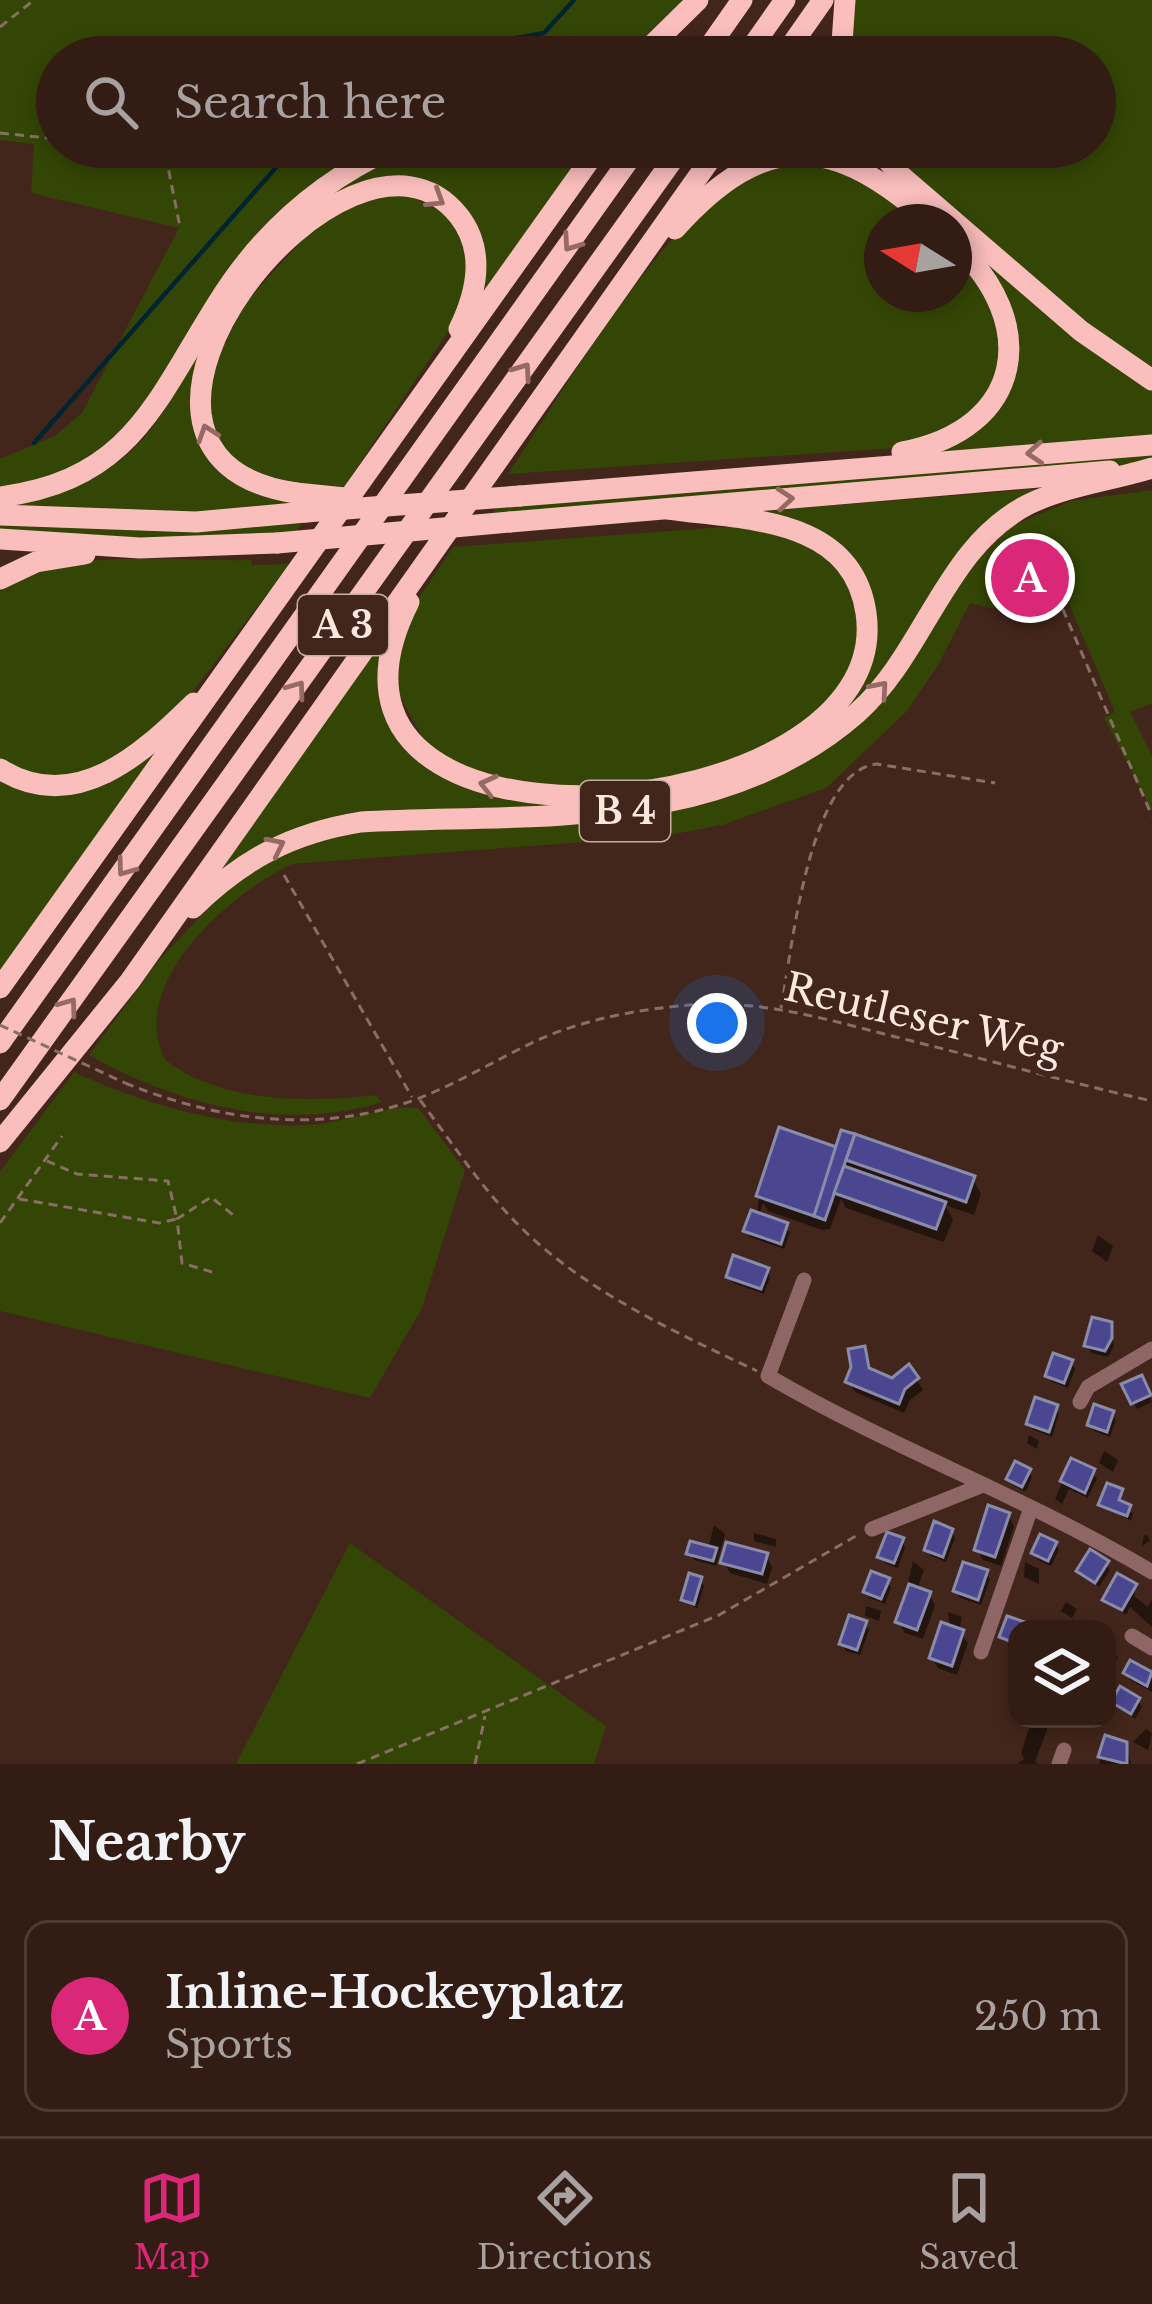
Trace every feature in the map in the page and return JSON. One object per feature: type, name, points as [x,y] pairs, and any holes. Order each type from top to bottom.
[{"type":"highway","points":[[662,36],[699,0]]},
{"type":"highway","points":[[676,36],[699,0]]},
{"type":"highway","points":[[717,36],[742,0]]},
{"type":"highway","points":[[760,36],[785,0]]},
{"type":"highway","points":[[798,36],[823,0]]},
{"type":"highway","points":[[842,36],[845,0]]},
{"type":"highway","points":[[0,496],[69,479],[119,449],[160,405],[218,302],[277,227],[324,185],[356,168]]},
{"type":"highway","points":[[0,769],[47,785],[105,776],[159,738],[241,656],[583,168]]},
{"type":"highway","name":"A 3","points":[[0,1043],[623,168]]},
{"type":"highway","name":"A 3","points":[[0,1100],[667,168]]},
{"type":"highway","points":[[0,1142],[130,981],[704,168]]},
{"type":"highway","points":[[600,315],[705,198],[754,168]]},
{"type":"highway","points":[[857,168],[909,204]]},
{"type":"highway","points":[[899,168],[1064,317],[1152,380]]},
{"type":"highway","points":[[301,503],[244,480],[219,460],[200,421],[202,380],[222,328],[260,272],[319,213],[365,188],[395,183],[428,191],[454,211],[472,239],[477,265],[471,300],[424,393]]},
{"type":"highway","points":[[778,476],[934,446],[962,433],[992,403],[1010,357],[1007,320],[988,280],[972,263]]},
{"type":"highway","points":[[0,515],[196,522],[301,503],[424,503],[1152,445]]},
{"type":"highway","name":"B 4","points":[[0,579],[36,562],[140,548],[278,543],[1152,468]]},
{"type":"highway","name":"B 4","points":[[130,981],[224,879],[300,834],[361,822],[638,809],[711,793],[777,766],[841,726],[879,691],[963,561],[994,529],[1030,504],[1152,468]]},
{"type":"highway","name":"A 3","points":[[442,538],[400,619],[389,657],[390,699],[407,736],[440,768],[497,789],[578,796],[638,791],[713,776],[800,733],[832,707],[854,679],[867,636],[867,615],[854,577],[814,537],[772,523],[668,508]]},
{"type":"highway","name":"B 4","points":[[0,539],[140,548]]},
{"type":"highway","name":"A 3","points":[[0,988],[241,656]]},
{"type":"street","points":[[803,1280],[768,1376],[857,1428],[982,1484],[1152,1572]]},
{"type":"street","points":[[1079,1402],[1088,1387],[1152,1349]]},
{"type":"street","points":[[872,1528],[982,1484]]},
{"type":"street","points":[[981,1652],[1031,1508]]},
{"type":"street","points":[[1132,1636],[1152,1648]]},
{"type":"path","points":[[0,26],[34,0]]},
{"type":"path","points":[[0,133],[36,137]]},
{"type":"path","points":[[168,168],[180,227]]},
{"type":"path","points":[[1040,554],[1152,816]]},
{"type":"path","points":[[780,1010],[815,844],[842,783],[858,769],[877,764],[995,783]]},
{"type":"path","points":[[284,875],[417,1099],[480,1182],[532,1238],[596,1286],[768,1376]]},
{"type":"path","name":"Reutleser Weg","points":[[0,1025],[125,1083],[200,1110],[256,1119],[338,1117],[417,1099],[544,1038],[588,1023],[692,1004],[780,1010],[1152,1101]]},
{"type":"path","points":[[0,1223],[62,1136]]},
{"type":"path","points":[[47,1161],[76,1174],[168,1181],[182,1263],[212,1272]]},
{"type":"path","points":[[19,1199],[159,1223],[177,1219],[211,1197],[232,1215]]},
{"type":"path","points":[[357,1764],[719,1616],[819,1553],[872,1528]]},
{"type":"path","points":[[475,1764],[486,1714]]},
{"type":"green space","points":[[0,0],[685,0],[652,36],[36,36],[36,168],[344,168],[326,178],[140,421],[79,468],[0,489],[0,459],[55,436],[82,413],[179,228],[31,193],[34,144],[0,140]]},
{"type":"green space","points":[[852,0],[1152,0],[1152,374],[1089,329],[972,225],[972,204],[948,204],[908,168],[1116,168],[1116,36],[849,36]]},
{"type":"green space","points":[[368,168],[578,168],[460,337],[476,288],[474,265],[452,204],[426,184],[388,177],[359,183],[332,196],[286,240],[208,355],[196,379],[192,406],[207,453],[235,481],[271,495],[333,503],[124,515],[0,503],[94,475],[127,454],[174,395],[241,281],[305,213]]},
{"type":"green space","points":[[768,168],[820,168],[852,172],[894,204],[864,204],[864,312],[972,312],[972,269],[1002,325],[993,390],[965,424],[896,448],[508,474],[640,279],[700,211],[729,188]]},
{"type":"green space","points":[[394,188],[453,217],[469,258],[461,312],[344,487],[270,484],[214,444],[208,377],[245,303],[323,217]]},
{"type":"green space","points":[[974,253],[1152,385],[1152,435],[911,457],[944,449],[1014,367]]},
{"type":"green space","points":[[1152,455],[1152,463],[492,515],[497,505]]},
{"type":"green space","points":[[1097,484],[1020,506],[842,718],[806,733],[840,712],[862,677],[870,643],[864,603],[851,564],[738,513]]},
{"type":"green space","points":[[1152,490],[1152,703],[1130,712],[1152,756],[1152,811],[1104,718],[1115,712],[1045,547],[1034,552],[1050,594],[1024,602],[1028,616],[970,603],[938,665],[906,712],[826,788],[722,825],[664,836],[292,864],[215,918],[172,972],[160,1001],[157,1031],[165,1060],[212,1085],[238,1092],[294,1099],[375,1095],[382,1102],[307,1115],[231,1108],[158,1087],[89,1055],[160,959],[239,876],[333,833],[697,803],[899,679],[961,578],[1009,527],[1071,501]]},
{"type":"green space","points":[[0,522],[222,528],[302,524],[294,533],[137,539],[0,532]]},
{"type":"green space","points":[[738,526],[786,533],[822,554],[843,576],[855,600],[854,652],[826,703],[802,726],[744,757],[625,786],[549,790],[519,786],[432,755],[393,683],[412,608],[453,547]]},
{"type":"green space","points":[[251,560],[252,565],[290,564],[181,707],[128,756],[53,780],[0,763],[0,586],[26,574],[87,561]]},
{"type":"green space","points":[[380,636],[387,662],[388,708],[403,743],[420,761],[464,786],[544,803],[623,802],[722,768],[638,803],[378,815],[214,881]]},
{"type":"green space","points":[[166,738],[0,974],[0,775],[41,790]]},
{"type":"green space","points":[[74,1072],[157,1104],[247,1123],[308,1125],[418,1108],[465,1170],[422,1308],[370,1398],[0,1311],[0,1172]]},
{"type":"green space","points":[[350,1543],[606,1726],[594,1764],[236,1764]]},
{"type":"building","points":[[779,1127],[839,1148],[814,1216],[756,1196]]},
{"type":"building","points":[[841,1130],[855,1134],[825,1220],[814,1216]]},
{"type":"building","points":[[855,1134],[975,1176],[966,1202],[846,1160]]},
{"type":"building","points":[[844,1166],[946,1202],[936,1229],[834,1193]]},
{"type":"building","points":[[751,1210],[788,1223],[781,1244],[743,1231]]},
{"type":"building","points":[[733,1255],[769,1268],[761,1289],[726,1277]]},
{"type":"building","points":[[1092,1317],[1112,1322],[1112,1338],[1105,1351],[1084,1346]]},
{"type":"building","points":[[865,1346],[869,1368],[892,1378],[909,1364],[919,1378],[905,1389],[899,1404],[845,1382],[851,1367],[848,1349]]},
{"type":"building","points":[[1053,1353],[1073,1360],[1064,1383],[1045,1376]]},
{"type":"building","points":[[1142,1375],[1151,1395],[1131,1404],[1121,1384]]},
{"type":"building","points":[[1035,1397],[1058,1405],[1049,1432],[1026,1424]]},
{"type":"building","points":[[1094,1404],[1114,1411],[1107,1432],[1087,1425]]},
{"type":"building","points":[[1071,1458],[1095,1469],[1085,1493],[1060,1481]]},
{"type":"building","points":[[1015,1461],[1031,1469],[1022,1487],[1006,1479]]},
{"type":"building","points":[[1107,1483],[1123,1489],[1119,1500],[1131,1505],[1127,1516],[1098,1505]]},
{"type":"building","points":[[988,1505],[1010,1513],[995,1557],[974,1550]]},
{"type":"building","points":[[934,1521],[953,1529],[943,1557],[924,1550]]},
{"type":"building","points":[[887,1532],[904,1538],[894,1563],[877,1557]]},
{"type":"building","points":[[1040,1534],[1057,1542],[1048,1561],[1031,1553]]},
{"type":"building","points":[[690,1541],[717,1548],[713,1561],[686,1554]]},
{"type":"building","points":[[726,1542],[768,1553],[762,1574],[720,1563]]},
{"type":"building","points":[[1090,1549],[1109,1561],[1095,1583],[1076,1571]]},
{"type":"building","points":[[963,1562],[988,1570],[978,1600],[953,1591]]},
{"type":"building","points":[[871,1571],[890,1578],[881,1599],[863,1592]]},
{"type":"building","points":[[689,1573],[702,1577],[694,1604],[681,1600]]},
{"type":"building","points":[[1117,1573],[1137,1584],[1122,1610],[1102,1600]]},
{"type":"building","points":[[909,1584],[931,1592],[917,1630],[895,1622]]},
{"type":"building","points":[[849,1615],[867,1621],[857,1650],[839,1644]]},
{"type":"building","points":[[1007,1616],[1019,1620],[1008,1620],[1008,1640],[999,1637]]},
{"type":"building","points":[[941,1622],[964,1630],[952,1666],[929,1658]]},
{"type":"building","points":[[1130,1660],[1152,1672],[1147,1686],[1123,1673]]},
{"type":"building","points":[[1120,1686],[1140,1698],[1131,1714],[1116,1705]]},
{"type":"building","points":[[1105,1735],[1127,1742],[1127,1764],[1098,1757]]},
{"type":"waterway","points":[[527,36],[544,33],[574,0]]},
{"type":"waterway","points":[[34,443],[276,168]]},
{"type":"place","name":"Inline-Hockeyplatz","points":[[1030,578]]}]
